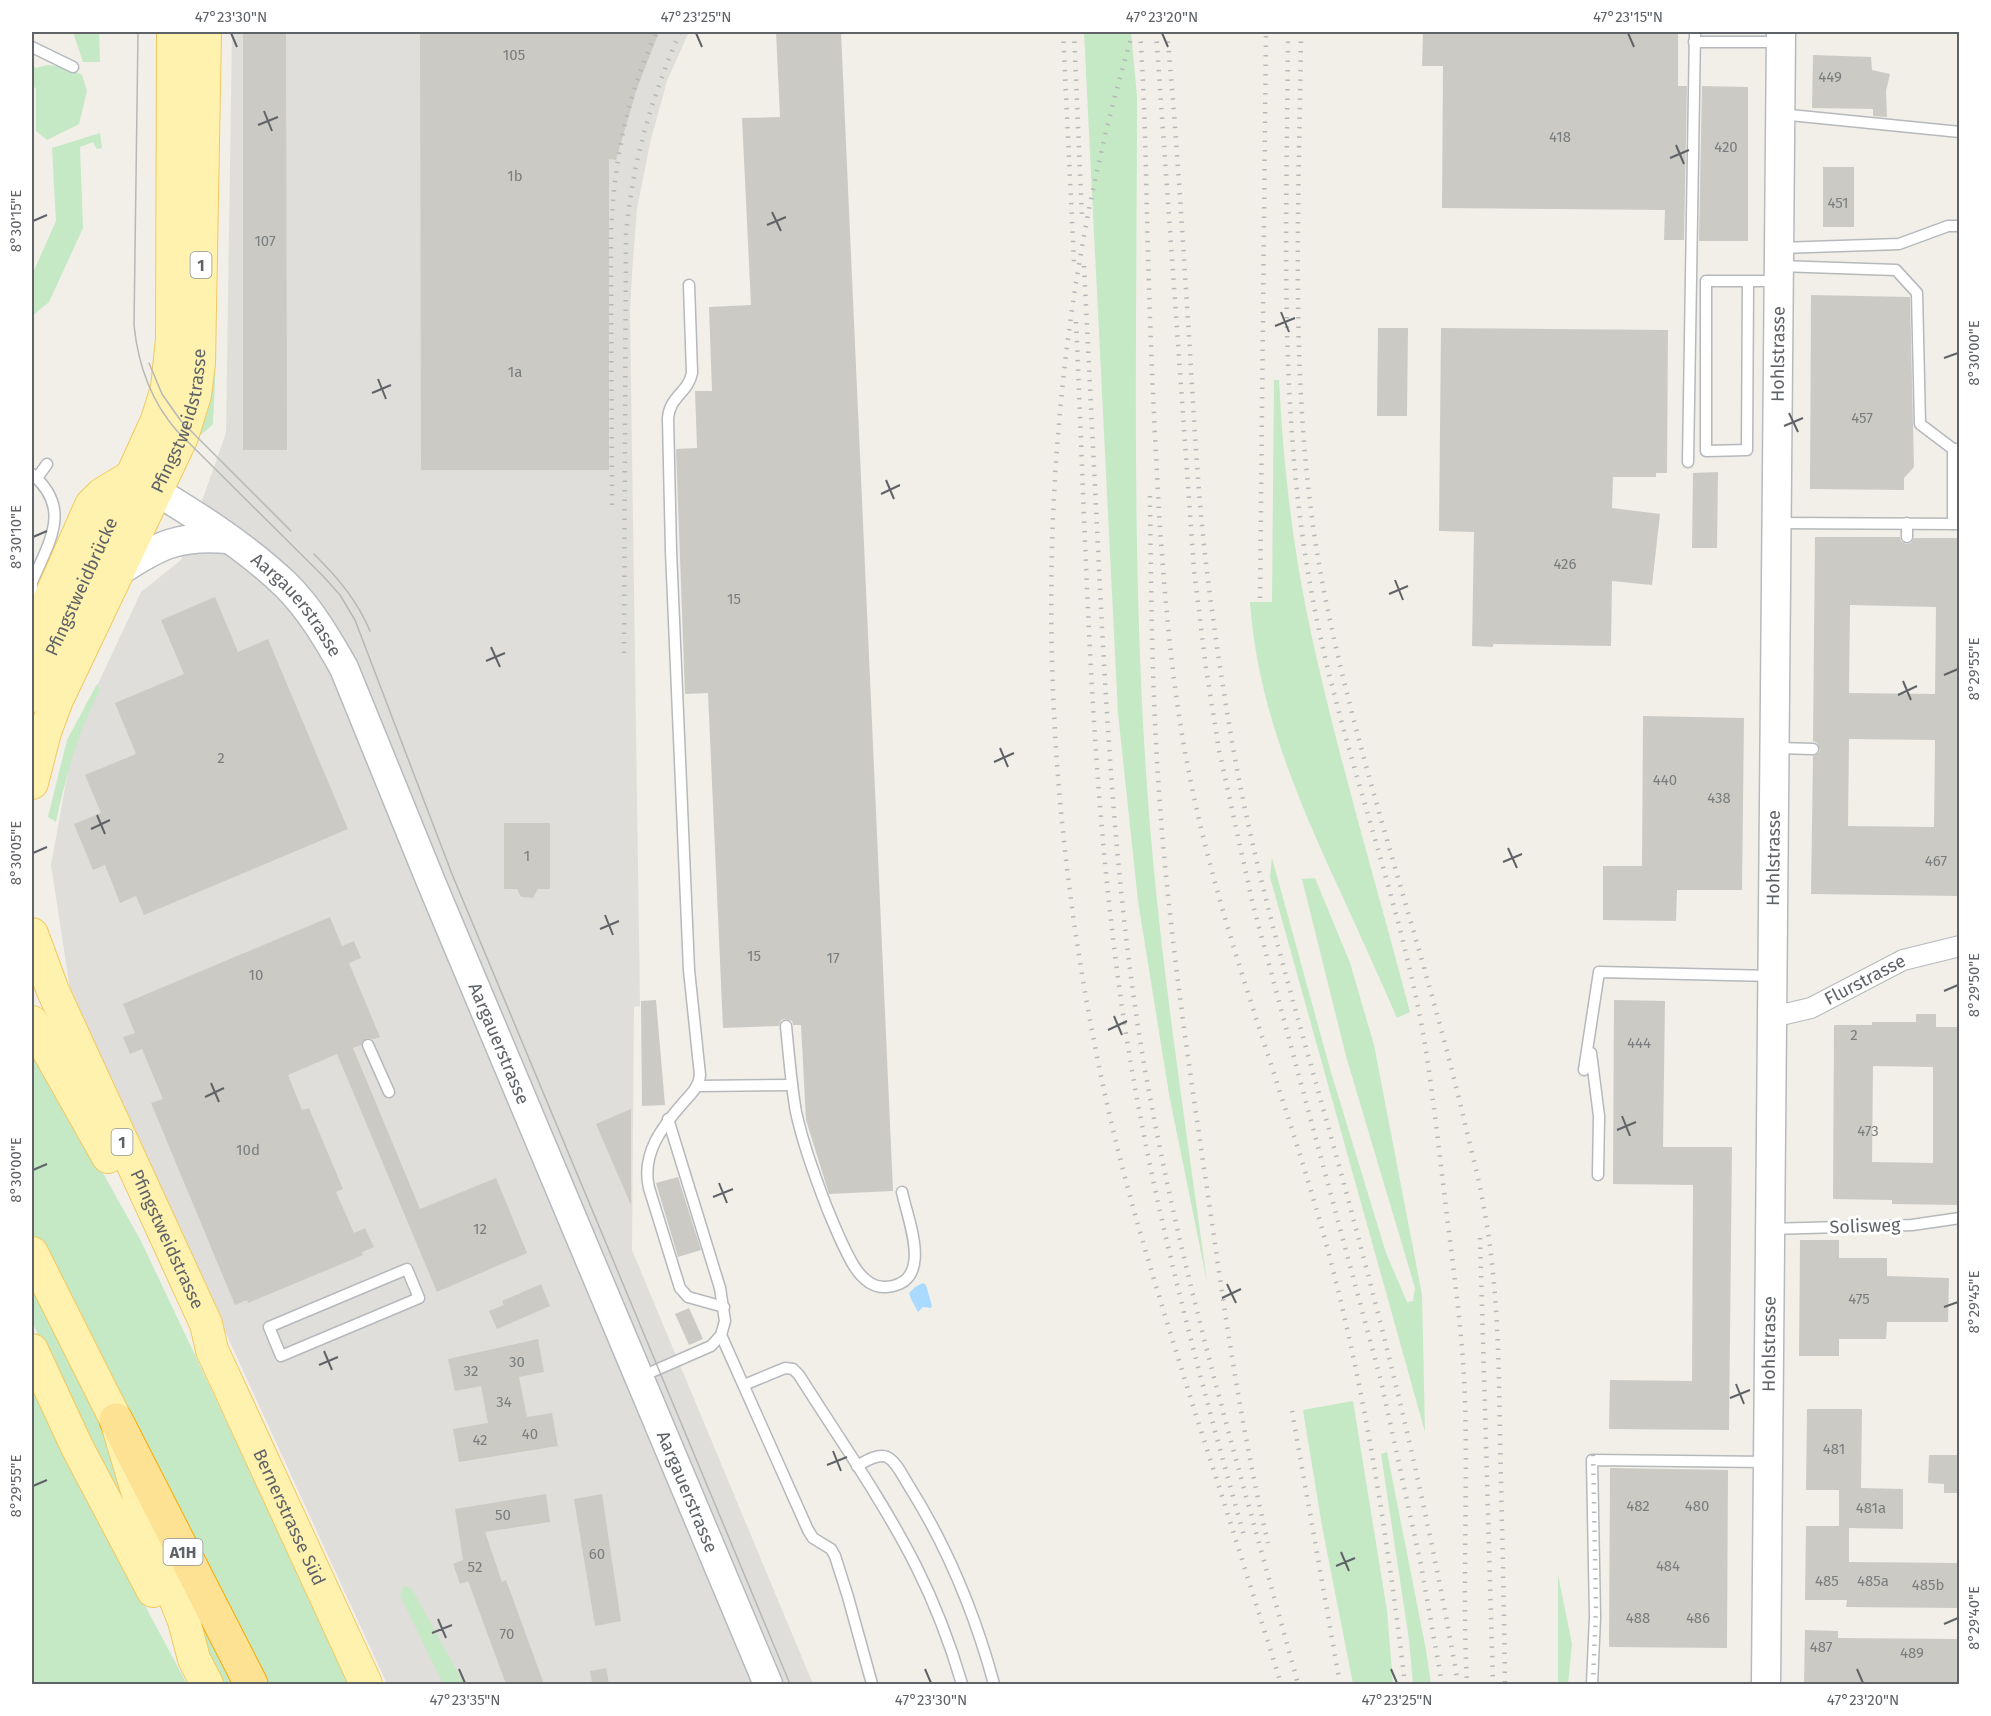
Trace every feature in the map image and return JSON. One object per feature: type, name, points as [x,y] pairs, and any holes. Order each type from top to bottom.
[{"type":"highway","name":"A1H","points":[[116,1420],[251,1684]]},
{"type":"main road","name":"Pfingstweidstrasse","points":[[32,783],[45,732],[57,700],[118,572],[144,483],[170,365],[173,32]]},
{"type":"main road","name":"Pfingstweidstrasse","points":[[144,483],[186,428],[198,374],[205,32]]},
{"type":"main road","points":[[32,639],[91,505],[102,494],[144,483]]},
{"type":"main road","name":"Pfingstweidbrücke","points":[[32,696],[144,483]]},
{"type":"main road","name":"Pfingstweidstrasse","points":[[34,952],[206,1324],[212,1350]]},
{"type":"main road","points":[[32,1022],[126,1191],[193,1330],[212,1350]]},
{"type":"main road","points":[[34,1258],[116,1420],[151,1538],[184,1621],[200,1672]]},
{"type":"main road","points":[[32,1350],[77,1447],[174,1630],[200,1672]]},
{"type":"main road","name":"Bernerstrasse Süd","points":[[212,1350],[366,1684]]},
{"type":"street","name":"Hohlstrasse","points":[[1766,1684],[1781,37]]},
{"type":"street","name":"Aargauerstrasse","points":[[144,483],[228,539],[286,586],[310,613],[344,668],[431,882],[768,1684]]},
{"type":"street","points":[[118,572],[153,549],[175,541],[206,537],[228,539]]},
{"type":"street","name":"Flurstrasse","points":[[1773,1017],[1811,1008],[1903,960],[1959,945]]},
{"type":"lane","points":[[1688,462],[1694,37],[1781,37]]},
{"type":"lane","points":[[32,47],[73,67]]},
{"type":"lane","points":[[1780,114],[1959,132]]},
{"type":"lane","points":[[1748,281],[1747,450],[1706,450],[1706,281],[1748,281],[1779,265],[1899,244],[1948,226],[1959,226]]},
{"type":"lane","points":[[1777,523],[1956,524],[1956,449],[1920,424],[1917,294],[1896,270],[1779,265]]},
{"type":"lane","points":[[689,285],[692,373],[688,385],[672,402],[668,418],[671,551],[689,970],[700,1070],[698,1086],[659,1134],[651,1152],[647,1175],[677,1283],[682,1292],[688,1297],[724,1307]]},
{"type":"lane","points":[[32,595],[32,576],[52,535],[56,519],[50,496],[34,476],[47,464]]},
{"type":"lane","points":[[1907,523],[1907,537]]},
{"type":"lane","points":[[1774,748],[1813,749]]},
{"type":"lane","points":[[1584,1070],[1599,972],[1773,976]]},
{"type":"lane","points":[[786,1026],[792,1085],[802,1134],[814,1174],[845,1249],[857,1270],[868,1282],[878,1287],[892,1286],[902,1282],[910,1276],[915,1267],[915,1250],[902,1192]]},
{"type":"lane","points":[[1588,1040],[1599,1116],[1598,1175]]},
{"type":"lane","points":[[368,1046],[389,1092]]},
{"type":"lane","points":[[698,1086],[792,1085]]},
{"type":"lane","points":[[639,1377],[707,1349],[721,1335],[725,1321],[724,1307],[669,1119]]},
{"type":"lane","name":"Solisweg","points":[[1770,1229],[1912,1225],[1959,1218]]},
{"type":"lane","points":[[407,1269],[419,1298],[281,1356],[269,1327],[407,1269]]},
{"type":"lane","points":[[721,1335],[810,1534],[833,1552],[872,1684]]},
{"type":"lane","points":[[744,1385],[785,1368],[793,1368],[856,1466],[916,1566],[947,1636],[962,1684]]},
{"type":"lane","points":[[856,1466],[879,1456],[885,1456],[906,1481],[962,1587],[994,1684]]},
{"type":"lane","points":[[1592,1684],[1595,1617],[1592,1460],[1768,1462]]},
{"type":"shaded area","points":[[232,32],[689,32],[667,81],[650,143],[637,209],[630,312],[640,1006],[634,1007],[632,1250],[813,1684],[387,1684],[71,996],[51,865],[75,733],[141,592],[181,560],[226,433]]},
{"type":"green space","points":[[73,32],[99,32],[100,62],[83,62]]},
{"type":"green space","points":[[221,32],[213,424],[201,435],[196,430]]},
{"type":"green space","points":[[1084,32],[1131,32],[1137,96],[1138,603],[1146,772],[1164,964],[1207,1282],[1169,1094],[1138,901],[1118,713]]},
{"type":"green space","points":[[48,65],[66,67],[82,75],[87,91],[79,124],[47,140],[36,131],[36,88],[32,86],[32,66],[36,68]]},
{"type":"green space","points":[[100,133],[102,148],[97,149],[93,142],[80,147],[83,228],[49,302],[32,316],[32,275],[56,221],[52,148]]},
{"type":"green space","points":[[1274,380],[1279,380],[1290,507],[1311,633],[1346,776],[1410,1012],[1397,1018],[1305,813],[1280,745],[1260,675],[1250,602],[1272,602]]},
{"type":"green space","points":[[97,684],[100,690],[85,722],[74,754],[56,822],[48,817],[67,740]]},
{"type":"green space","points":[[1272,858],[1330,1069],[1386,1253],[1407,1302],[1413,1301],[1415,1288],[1346,1056],[1302,879],[1315,878],[1350,963],[1374,1045],[1422,1295],[1425,1432],[1270,877]]},
{"type":"green space","points":[[32,1047],[141,1241],[348,1684],[265,1684],[32,1261]]},
{"type":"green space","points":[[36,1293],[108,1441],[155,1573],[64,1394],[32,1321],[32,1295]]},
{"type":"green space","points":[[32,1383],[143,1602],[187,1684],[32,1684]]},
{"type":"green space","points":[[1353,1401],[1387,1611],[1393,1684],[1353,1684],[1322,1526],[1303,1410]]},
{"type":"green space","points":[[1387,1452],[1431,1684],[1413,1684],[1409,1640],[1381,1454]]},
{"type":"green space","points":[[151,1512],[239,1684],[221,1684]]},
{"type":"green space","points":[[1558,1575],[1572,1644],[1568,1684],[1558,1684]]},
{"type":"green space","points":[[403,1586],[411,1588],[464,1684],[443,1684],[400,1595]]},
{"type":"water","points":[[923,1283],[926,1285],[932,1306],[931,1308],[923,1307],[918,1312],[909,1293]]},
{"type":"building","points":[[243,32],[286,32],[287,450],[243,450]]},
{"type":"building","points":[[420,32],[659,32],[636,91],[616,160],[609,159],[609,470],[421,470]]},
{"type":"building","points":[[776,32],[841,32],[893,1191],[829,1194],[806,1120],[801,1025],[793,1025],[792,1021],[786,1019],[781,1020],[779,1026],[723,1028],[708,693],[685,694],[676,449],[697,448],[695,391],[712,391],[709,307],[751,305],[742,118],[780,117]]},
{"type":"building","points":[[1423,32],[1678,32],[1678,86],[1687,86],[1684,240],[1664,240],[1665,210],[1442,208],[1443,66],[1422,66]]},
{"type":"building","points":[[1813,55],[1871,57],[1872,70],[1890,74],[1886,91],[1887,117],[1873,116],[1873,109],[1812,108]]},
{"type":"building","points":[[1702,86],[1748,87],[1748,241],[1699,241]]},
{"type":"building","points":[[1823,167],[1854,167],[1854,227],[1823,227]]},
{"type":"building","points":[[1811,295],[1910,297],[1914,467],[1904,478],[1904,490],[1810,489]]},
{"type":"building","points":[[1378,328],[1408,328],[1407,416],[1377,416]]},
{"type":"building","points":[[1441,328],[1668,330],[1667,473],[1656,473],[1656,477],[1613,477],[1612,508],[1660,514],[1652,585],[1612,581],[1611,646],[1493,644],[1493,647],[1472,646],[1474,532],[1439,531]]},
{"type":"building","points":[[1718,472],[1717,548],[1692,548],[1693,473]]},
{"type":"building","points":[[1815,537],[1900,537],[1901,541],[1906,544],[1911,543],[1914,538],[1959,538],[1959,896],[1811,894],[1813,756],[1819,753],[1820,749],[1813,741]],"holes":[[[1850,605],[1936,607],[1935,694],[1849,693]],[[1849,739],[1935,740],[1934,827],[1848,826]]]},
{"type":"building","points":[[215,597],[238,652],[268,639],[348,829],[144,915],[136,896],[120,903],[105,865],[93,870],[74,824],[101,813],[85,775],[136,754],[115,703],[184,674],[161,620]]},
{"type":"building","points":[[1643,716],[1744,718],[1742,890],[1677,890],[1676,921],[1603,920],[1603,866],[1642,866]]},
{"type":"building","points":[[504,823],[550,823],[550,889],[538,889],[533,898],[521,897],[517,889],[504,889]]},
{"type":"building","points":[[330,917],[342,946],[354,941],[361,958],[349,963],[380,1037],[366,1038],[361,1045],[353,1048],[420,1209],[496,1178],[527,1253],[437,1292],[337,1054],[288,1075],[302,1110],[309,1108],[343,1189],[336,1192],[354,1233],[365,1228],[374,1247],[362,1252],[363,1255],[248,1303],[247,1300],[235,1305],[151,1103],[163,1099],[142,1049],[130,1054],[123,1037],[135,1033],[123,1004]]},
{"type":"building","points":[[656,1000],[665,1105],[642,1106],[641,1001]]},
{"type":"building","points":[[1614,1000],[1665,1001],[1663,1147],[1732,1147],[1729,1430],[1609,1429],[1610,1380],[1692,1381],[1693,1185],[1613,1184]]},
{"type":"building","points":[[1916,1014],[1936,1014],[1936,1027],[1959,1027],[1959,1205],[1892,1204],[1892,1200],[1833,1199],[1834,1025],[1916,1022]],"holes":[[[1873,1066],[1933,1067],[1933,1163],[1872,1162]]]},
{"type":"building","points":[[631,1109],[631,1205],[596,1124]]},
{"type":"building","points":[[678,1177],[701,1250],[678,1257],[656,1183]]},
{"type":"building","points":[[1800,1240],[1839,1240],[1839,1258],[1887,1258],[1887,1276],[1949,1278],[1948,1322],[1887,1322],[1886,1339],[1839,1339],[1839,1356],[1799,1356]]},
{"type":"building","points":[[541,1284],[550,1306],[497,1329],[489,1311],[504,1305],[502,1301]]},
{"type":"building","points":[[689,1308],[703,1339],[689,1345],[675,1314]]},
{"type":"building","points":[[538,1339],[544,1372],[519,1377],[527,1417],[552,1413],[558,1446],[459,1462],[453,1429],[488,1423],[481,1386],[455,1391],[448,1359]]},
{"type":"building","points":[[1807,1409],[1862,1409],[1861,1488],[1903,1489],[1903,1529],[1849,1528],[1849,1562],[1959,1563],[1959,1608],[1846,1607],[1847,1600],[1805,1600],[1806,1526],[1839,1526],[1839,1490],[1806,1490]]},
{"type":"building","points":[[1929,1455],[1959,1455],[1959,1493],[1944,1493],[1944,1484],[1928,1483]]},
{"type":"building","points":[[1610,1468],[1728,1470],[1727,1648],[1609,1647]]},
{"type":"building","points":[[546,1494],[550,1522],[485,1532],[502,1582],[506,1580],[544,1684],[506,1684],[468,1581],[460,1584],[453,1564],[463,1560],[455,1509]]},
{"type":"building","points":[[602,1494],[621,1621],[595,1626],[574,1499]]},
{"type":"building","points":[[1805,1630],[1838,1631],[1838,1638],[1959,1639],[1959,1684],[1804,1684]]},
{"type":"building","points":[[606,1668],[609,1684],[592,1684],[590,1671]]},
{"type":"tram line","points":[[138,32],[134,325],[142,368],[147,381],[159,407],[177,431],[323,576],[340,595],[355,620],[452,874],[790,1684]]},
{"type":"tram line","points":[[149,363],[162,394],[181,421],[291,531]]},
{"type":"tram line","points":[[314,554],[346,590],[370,631]]},
{"type":"railway","points":[[612,505],[612,211],[618,158],[629,107],[646,56],[657,32]]},
{"type":"railway","points":[[624,653],[626,234],[633,180],[645,130],[660,82],[680,32]]},
{"type":"railway","points":[[1063,32],[1074,262]]},
{"type":"railway","points":[[1074,32],[1082,218]]},
{"type":"railway","points":[[1133,32],[1099,161],[1074,293],[1059,425],[1052,559],[1053,692],[1062,826],[1079,959],[1104,1090],[1122,1167],[1166,1318],[1281,1684]]},
{"type":"railway","points":[[1140,32],[1159,513],[1170,643],[1183,741],[1217,890],[1307,1178],[1351,1346],[1373,1458],[1405,1684]]},
{"type":"railway","points":[[1156,32],[1194,570],[1219,750],[1253,905],[1381,1381],[1421,1565],[1442,1684]]},
{"type":"railway","points":[[1167,32],[1201,510],[1223,689],[1236,764],[1271,919],[1391,1364],[1434,1555],[1458,1684]]},
{"type":"railway","points":[[1260,598],[1266,32]]},
{"type":"railway","points":[[1288,32],[1287,309],[1293,447],[1300,516],[1322,644],[1402,938],[1427,1057],[1456,1289],[1464,1377],[1467,1684]]},
{"type":"railway","points":[[1301,32],[1298,310],[1300,379],[1312,517],[1323,586],[1353,717],[1444,1042],[1474,1160],[1485,1214],[1493,1270],[1498,1355],[1505,1684]]},
{"type":"railway","points":[[1084,266],[1108,734],[1121,894],[1134,999],[1157,1132],[1192,1291],[1298,1684]]},
{"type":"railway","points":[[1076,322],[1094,727],[1117,970],[1127,1042],[1154,1184],[1187,1325],[1244,1536]]},
{"type":"railway","points":[[1150,496],[1156,742],[1173,939],[1194,1101],[1242,1419],[1268,1543]]},
{"type":"railway","points":[[1480,1238],[1493,1684]]},
{"type":"railway","points":[[1292,1411],[1340,1684]]},
{"type":"railway","points":[[1593,1448],[1596,1607],[1593,1684]]}]
